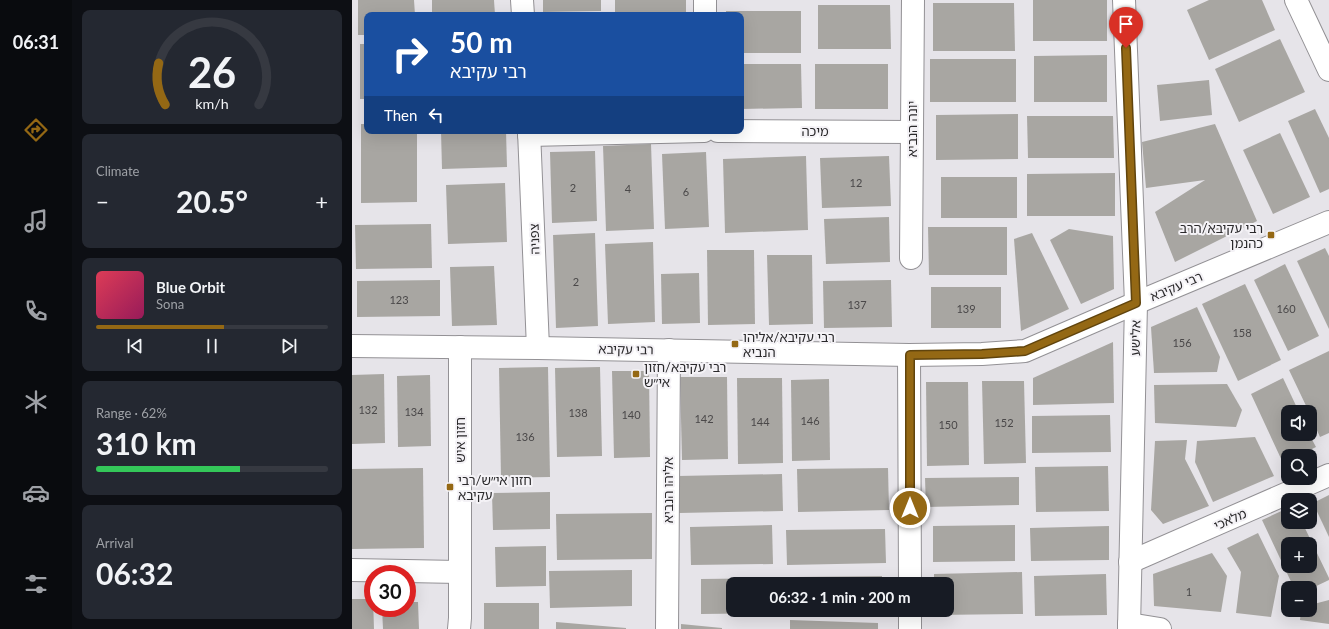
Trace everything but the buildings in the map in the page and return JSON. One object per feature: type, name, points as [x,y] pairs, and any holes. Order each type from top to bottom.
[{"type":"street","points":[[522,0],[523,12]]},
{"type":"street","points":[[705,0],[706,12]]},
{"type":"street","name":"יונה הנביא","points":[[911,258],[913,0]]},
{"type":"street","name":"אלישע","points":[[1124,0],[1136,303],[1129,627]]},
{"type":"street","points":[[1296,0],[1329,70]]},
{"type":"street","name":"מיכה","points":[[744,131],[912,132]]},
{"type":"street","name":"צפניה","points":[[529,134],[538,348]]},
{"type":"street","name":"רבי עקיבא","points":[[352,346],[910,355],[982,354],[1025,351],[1329,222]]},
{"type":"street","name":"חזון איש","points":[[459,629],[460,347]]},
{"type":"street","name":"אליהו הנביא","points":[[667,629],[669,350]]},
{"type":"street","points":[[910,355],[910,577]]},
{"type":"street","name":"מלאכי","points":[[1130,562],[1329,475]]},
{"type":"street","points":[[352,570],[460,572]]},
{"type":"street","points":[[910,617],[910,629]]},
{"type":"street","points":[[1129,627],[1160,629]]},
{"type":"place","name":"רבי עקיבא/הרב כהנמן","points":[[1271,235]]},
{"type":"place","name":"רבי עקיבא/אליהו הנביא","points":[[735,344]]},
{"type":"place","name":"רבי עקיבא/חזון אי״ש","points":[[636,374]]},
{"type":"place","name":"חזון אי״ש/רבי עקיבא","points":[[450,487]]},
{"type":"route","points":[[910,508],[910,355],[982,354],[1025,351],[1136,303],[1126,48]]}]
